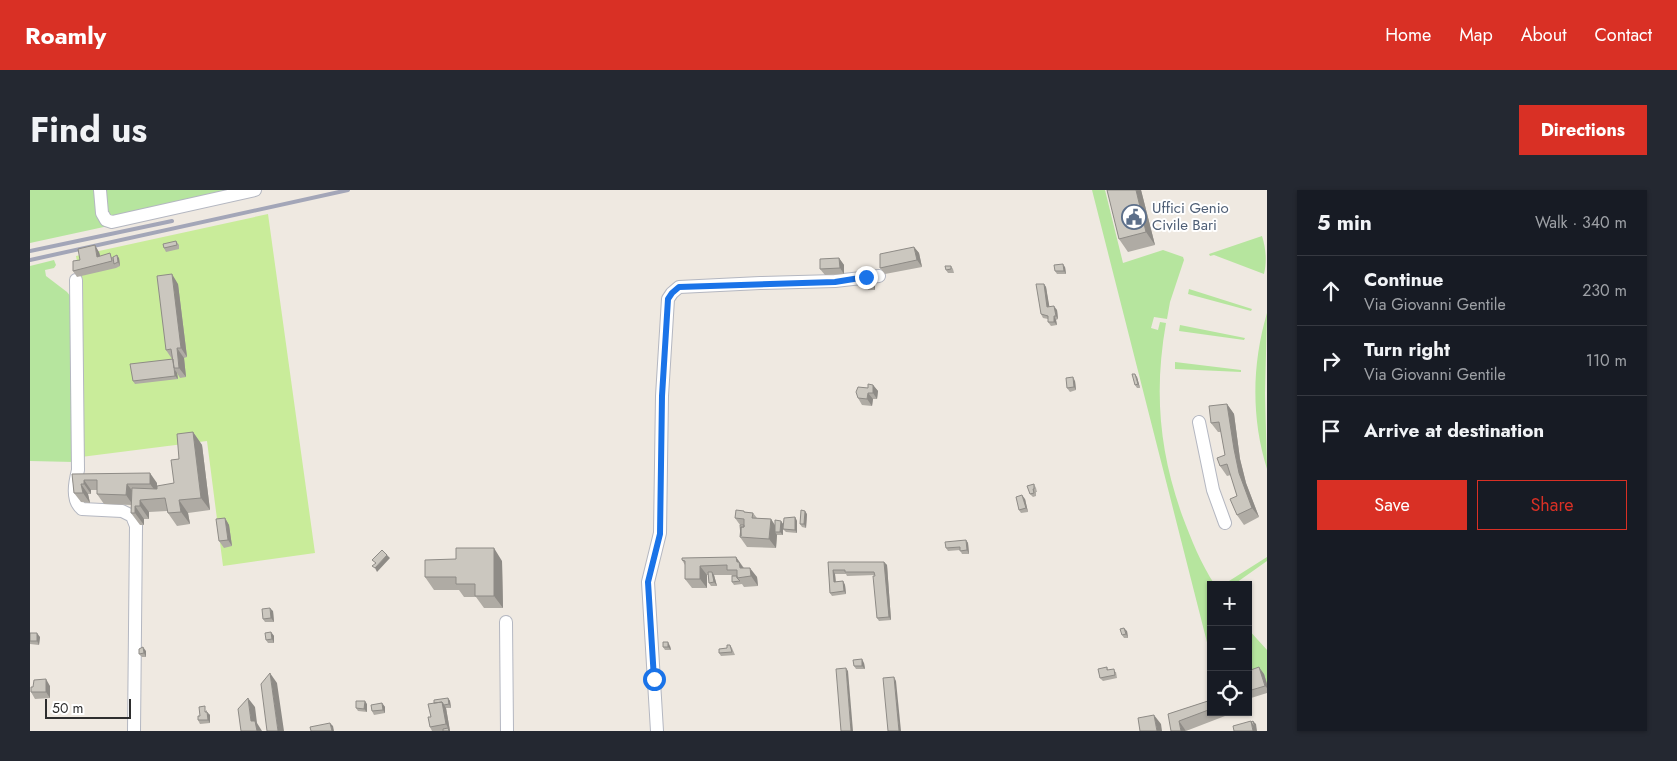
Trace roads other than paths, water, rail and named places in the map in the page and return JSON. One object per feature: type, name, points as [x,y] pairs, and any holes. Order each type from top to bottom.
[{"type":"lane","points":[[100,190],[102,213],[106,220],[112,222],[256,190]]},
{"type":"lane","points":[[657,731],[648,582],[660,534],[662,396],[668,299],[679,287],[835,282],[879,276]]},
{"type":"lane","points":[[76,280],[78,470],[75,481],[76,498],[78,505],[82,509],[122,511],[132,516],[136,526],[134,731]]},
{"type":"lane","points":[[1199,422],[1213,490],[1225,524]]},
{"type":"lane","points":[[506,622],[507,731]]},
{"type":"railway","points":[[30,260],[348,190]]},
{"type":"railway","points":[[30,251],[172,221]]},
{"type":"place","name":"Uffici Genio Civile Bari","points":[[1134,217]]}]
